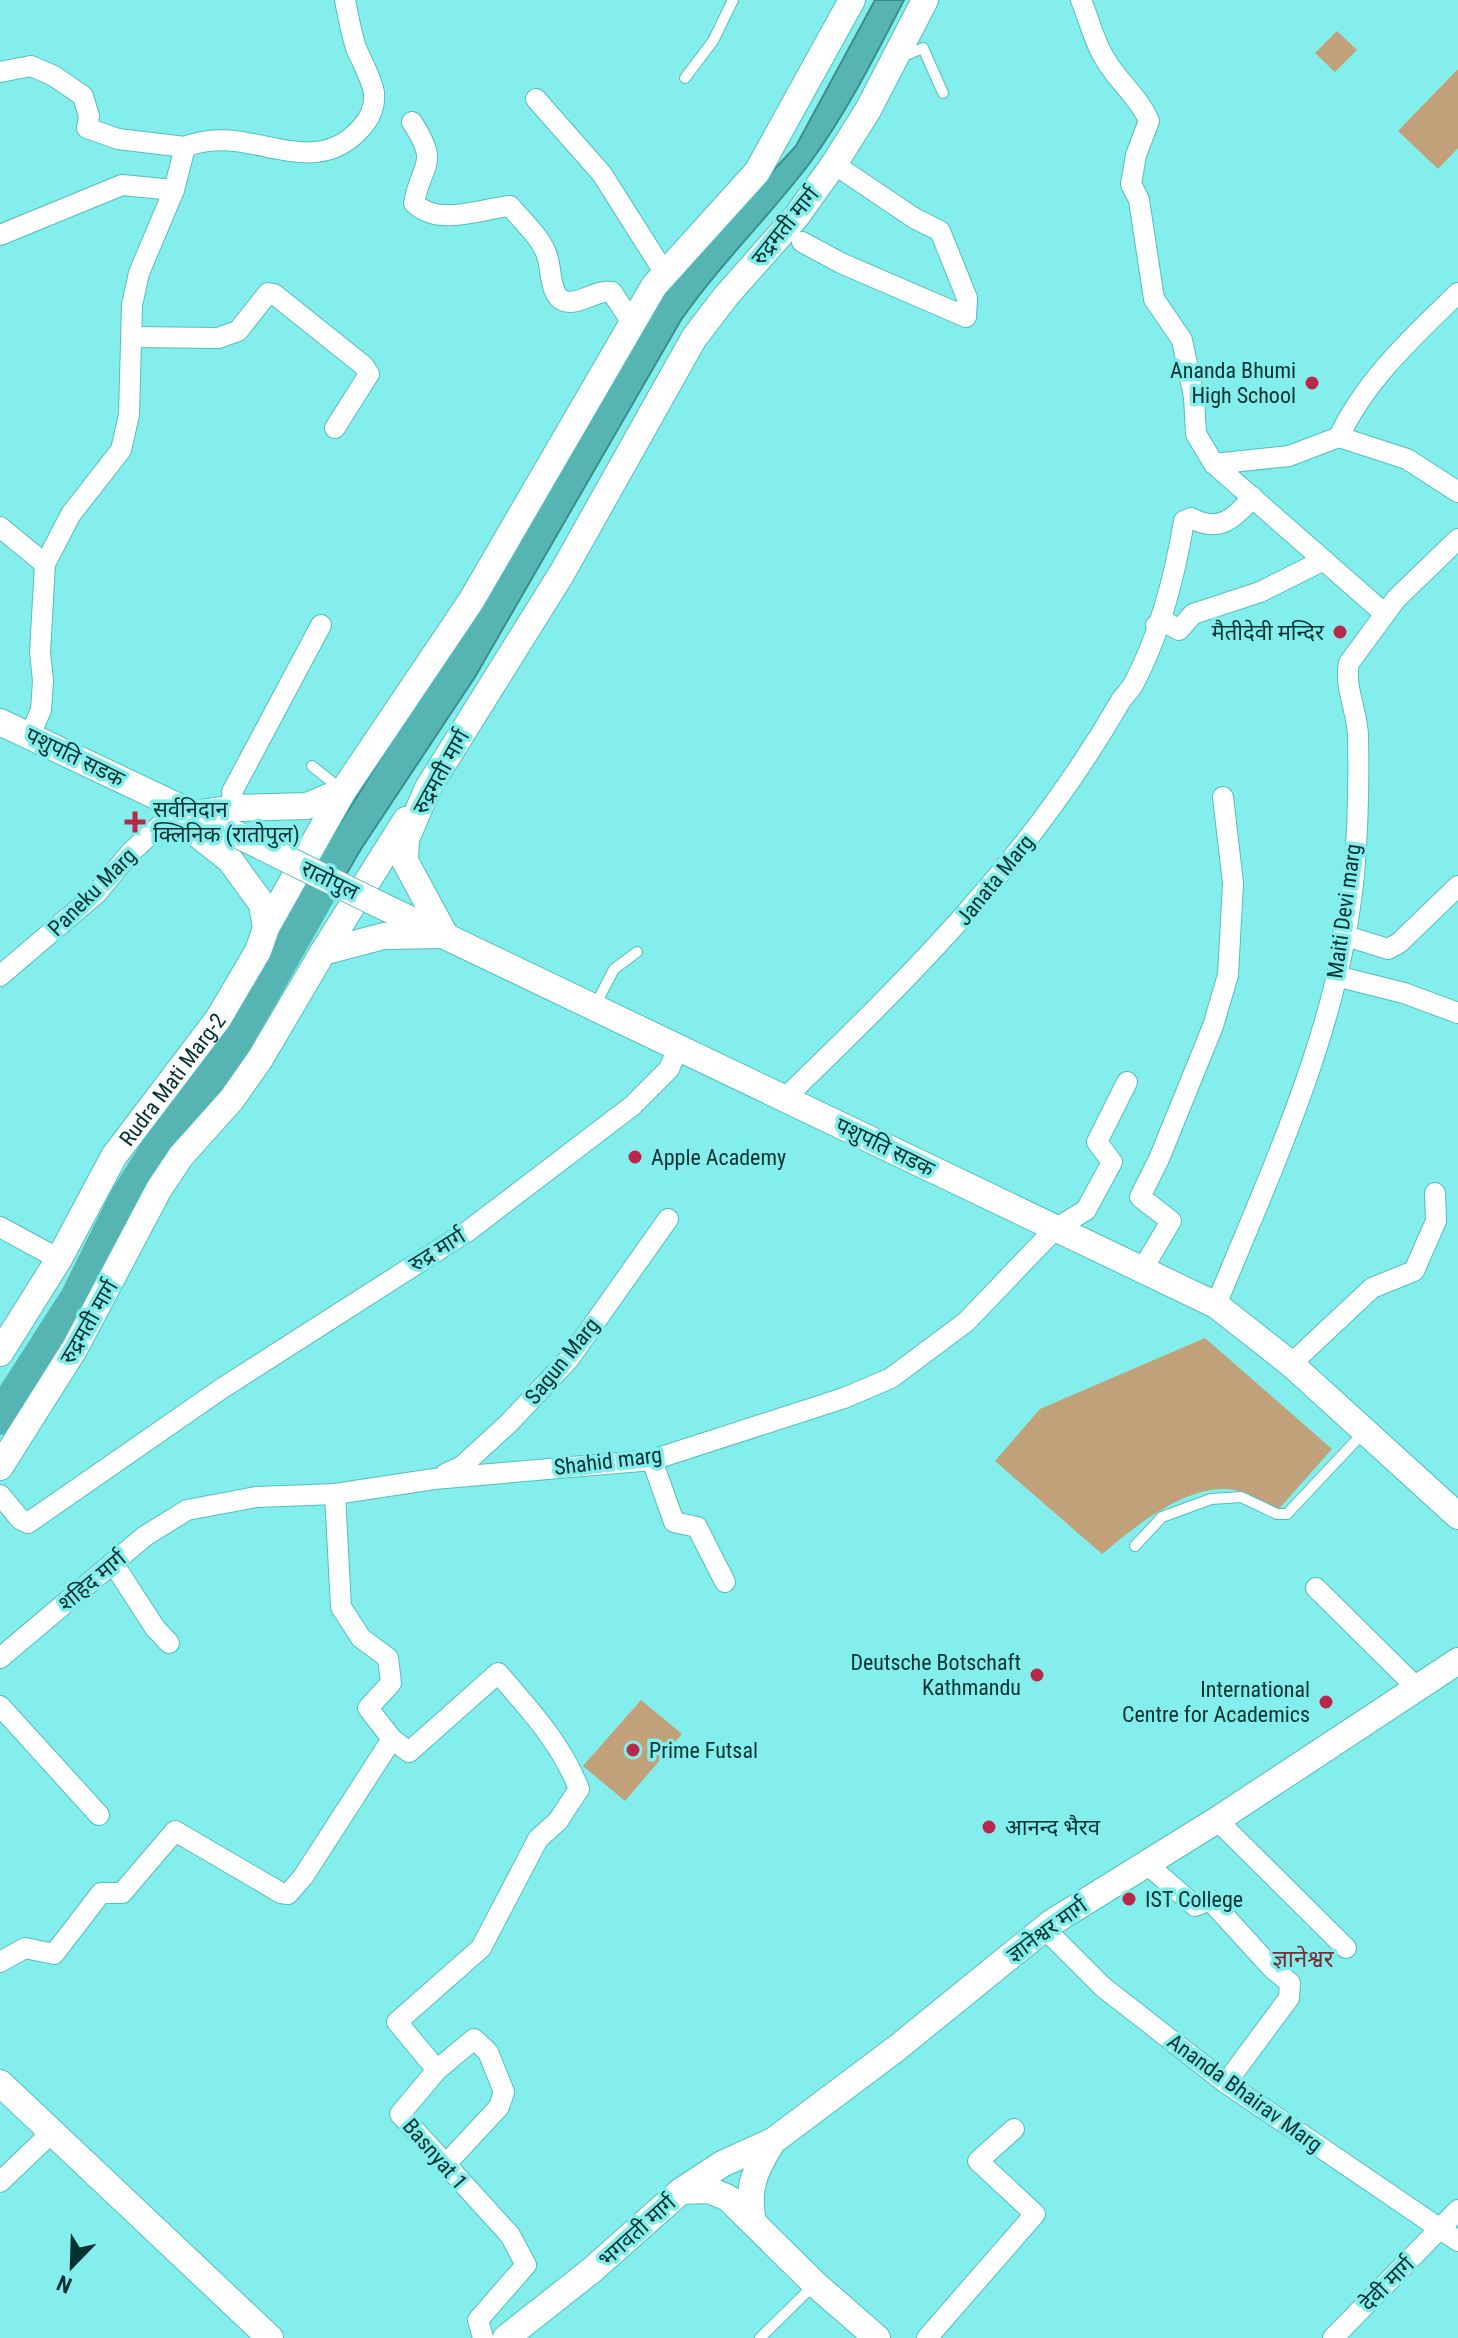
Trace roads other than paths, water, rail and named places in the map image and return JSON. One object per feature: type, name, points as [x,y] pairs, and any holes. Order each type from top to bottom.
[{"type":"street","points":[[0,72],[31,66],[54,76],[83,96],[89,116],[87,128],[118,139],[185,147],[221,139],[253,141],[284,152],[327,153],[351,140],[373,110],[374,92],[355,43],[345,0]]},
{"type":"street","name":"Rudra Mati Marg-2","points":[[0,1353],[59,1259],[114,1156],[218,1019],[343,791],[471,601],[664,272],[729,207],[757,172],[852,0]]},
{"type":"street","name":"रुद्रमती मार्ग","points":[[0,1467],[75,1348],[159,1189],[181,1156],[232,1099],[260,1059],[323,952],[562,573],[694,338],[726,296],[796,217],[834,164],[868,110],[925,0]]},
{"type":"street","points":[[1081,0],[1103,57],[1128,92],[1142,104],[1149,121],[1136,155],[1131,184],[1141,211],[1154,299],[1182,340],[1194,397],[1196,434],[1214,464],[1385,614]]},
{"type":"street","points":[[536,99],[602,174],[664,272]]},
{"type":"street","points":[[412,122],[425,143],[429,164],[414,203],[422,211],[440,216],[510,206],[547,253],[555,293],[561,300],[570,302],[604,290],[612,292],[632,323]]},
{"type":"street","points":[[30,735],[41,710],[43,681],[40,652],[45,564],[71,514],[121,450],[129,415],[132,305],[139,273],[174,190],[185,147]]},
{"type":"street","points":[[802,242],[841,263],[966,317],[967,298],[940,231],[914,218],[834,164]]},
{"type":"street","points":[[0,235],[122,185],[174,190]]},
{"type":"street","points":[[131,337],[218,338],[238,331],[268,293],[274,294],[321,329],[369,374],[335,428]]},
{"type":"street","points":[[1339,437],[1347,419],[1403,346],[1458,293]]},
{"type":"street","points":[[1214,464],[1289,456],[1339,437],[1407,459],[1458,492]]},
{"type":"street","name":"Janata Marg","points":[[784,1099],[960,924],[1040,824],[1133,686],[1179,562],[1184,521],[1191,518],[1219,526],[1234,519],[1253,497]]},
{"type":"street","points":[[0,527],[45,564]]},
{"type":"street","name":"Maiti Devi marg","points":[[1216,1305],[1316,1056],[1336,976],[1353,874],[1358,731],[1347,675],[1355,653],[1385,614],[1458,539]]},
{"type":"street","points":[[1156,625],[1167,623],[1179,630],[1193,614],[1260,592],[1324,560]]},
{"type":"street","points":[[234,808],[232,792],[321,625]]},
{"type":"street","name":"पशुपति सडक","points":[[0,722],[191,820]]},
{"type":"street","name":"रुद्रमती मार्ग","points":[[428,788],[406,839],[405,861],[445,935]]},
{"type":"street","points":[[266,928],[262,904],[250,885],[191,820],[234,808],[307,806],[343,791]]},
{"type":"street","points":[[1142,1270],[1171,1221],[1140,1197],[1159,1159],[1208,1039],[1228,975],[1233,883],[1223,797]]},
{"type":"street","name":"रातोपुल","points":[[191,820],[238,835],[378,904]]},
{"type":"street","name":"Paneku Marg","points":[[0,976],[96,894],[131,852],[165,821],[191,820]]},
{"type":"street","points":[[1343,935],[1388,949],[1458,886]]},
{"type":"street","name":"पशुपति सडक","points":[[378,904],[1216,1305],[1291,1364],[1458,1516]]},
{"type":"street","points":[[323,952],[384,936],[445,935]]},
{"type":"street","points":[[1336,976],[1404,993],[1458,1013]]},
{"type":"street","name":"रुद्र मार्ग","points":[[0,1495],[20,1519],[28,1523],[86,1485],[221,1389],[468,1231],[632,1106],[669,1069],[678,1048]]},
{"type":"street","name":"Shahid marg","points":[[187,1510],[256,1497],[335,1494],[434,1479],[652,1460],[844,1398],[891,1378],[966,1322],[1055,1229],[1086,1210],[1112,1162],[1097,1142],[1127,1082]]},
{"type":"street","points":[[1291,1364],[1372,1288],[1414,1271],[1436,1221],[1435,1193]]},
{"type":"street","name":"Sagun Marg","points":[[434,1479],[462,1466],[546,1386],[569,1359],[668,1219]]},
{"type":"street","points":[[0,1227],[59,1259]]},
{"type":"street","points":[[652,1460],[674,1522],[697,1527],[725,1582]]},
{"type":"street","points":[[335,1494],[341,1607],[361,1638],[388,1658],[391,1683],[368,1708],[392,1739],[409,1752],[498,1673],[566,1757],[579,1789],[558,1821],[538,1839],[481,1948],[397,2022],[437,2070],[474,2039],[488,2052],[504,2092],[499,2107],[446,2164]]},
{"type":"street","name":"शहिद मार्ग","points":[[0,1658],[145,1536],[187,1510]]},
{"type":"street","points":[[113,1563],[155,1628],[169,1643]]},
{"type":"street","points":[[1316,1588],[1416,1687]]},
{"type":"street","name":"ज्ञानेश्वर मार्ग","points":[[681,2191],[722,2164],[773,2141],[897,2048],[1044,1928],[1148,1865],[1458,1661]]},
{"type":"street","points":[[0,1706],[99,1815]]},
{"type":"street","points":[[0,1962],[25,1948],[54,1954],[101,1893],[122,1893],[175,1831],[281,1893],[288,1894],[303,1877],[392,1739]]},
{"type":"street","points":[[1217,1820],[1346,1948]]},
{"type":"street","points":[[1148,1865],[1195,1906],[1210,1900],[1272,1968],[1290,1983],[1289,1998],[1226,2083]]},
{"type":"street","name":"Ananda Bhairav Marg","points":[[1044,1928],[1103,1987],[1226,2083],[1449,2236]]},
{"type":"street","name":"Basnyat 1","points":[[437,2070],[400,2114],[510,2235],[526,2265],[478,2320],[483,2338]]},
{"type":"street","points":[[0,2083],[270,2338]]},
{"type":"street","points":[[0,2182],[45,2139],[44,2125]]},
{"type":"street","points":[[927,2338],[1035,2214],[978,2161],[1014,2129]]},
{"type":"street","name":"ज्ञानेश्वर मार्ग","points":[[753,2222],[748,2199],[751,2180],[773,2141]]},
{"type":"street","name":"भगवती मार्ग","points":[[506,2338],[592,2270],[681,2191],[720,2192],[815,2284],[877,2338]]},
{"type":"street","name":"देवी मार्ग","points":[[1333,2338],[1449,2236],[1458,2210]]},
{"type":"lane","points":[[685,78],[713,41],[733,0]]},
{"type":"lane","points":[[899,48],[909,54],[923,48],[943,93]]},
{"type":"lane","points":[[312,766],[343,791]]},
{"type":"lane","points":[[594,1008],[614,969],[637,952]]},
{"type":"lane","points":[[1135,1546],[1162,1517],[1211,1499],[1241,1497],[1277,1514],[1287,1514],[1365,1431]]},
{"type":"lane","points":[[760,2338],[815,2284]]},
{"type":"water","points":[[875,0],[904,0],[860,84],[809,164],[681,320],[475,677],[361,849],[308,940],[278,923],[490,584],[662,291],[796,146]]},
{"type":"waterway","points":[[0,1418],[77,1298],[127,1197],[167,1134],[227,1056],[319,893]]},
{"type":"place","name":"Ananda Bhumi High School","points":[[1312,383]]},
{"type":"place","name":"मैतीदेवी मन्दिर","points":[[1340,632]]},
{"type":"place","name":"सर्वनिदान क्लिनिक (रातोपुल)","points":[[135,822]]},
{"type":"place","name":"Apple Academy","points":[[635,1157]]},
{"type":"place","name":"Deutsche Botschaft Kathmandu","points":[[1037,1675]]},
{"type":"place","name":"International Centre for Academics","points":[[1326,1702]]},
{"type":"place","name":"Prime Futsal","points":[[633,1750]]},
{"type":"place","name":"आनन्द भैरव","points":[[989,1827]]},
{"type":"place","name":"IST College","points":[[1129,1899]]},
{"type":"district","name":"ज्ञानेश्वर","points":[[1303,1959]]}]
